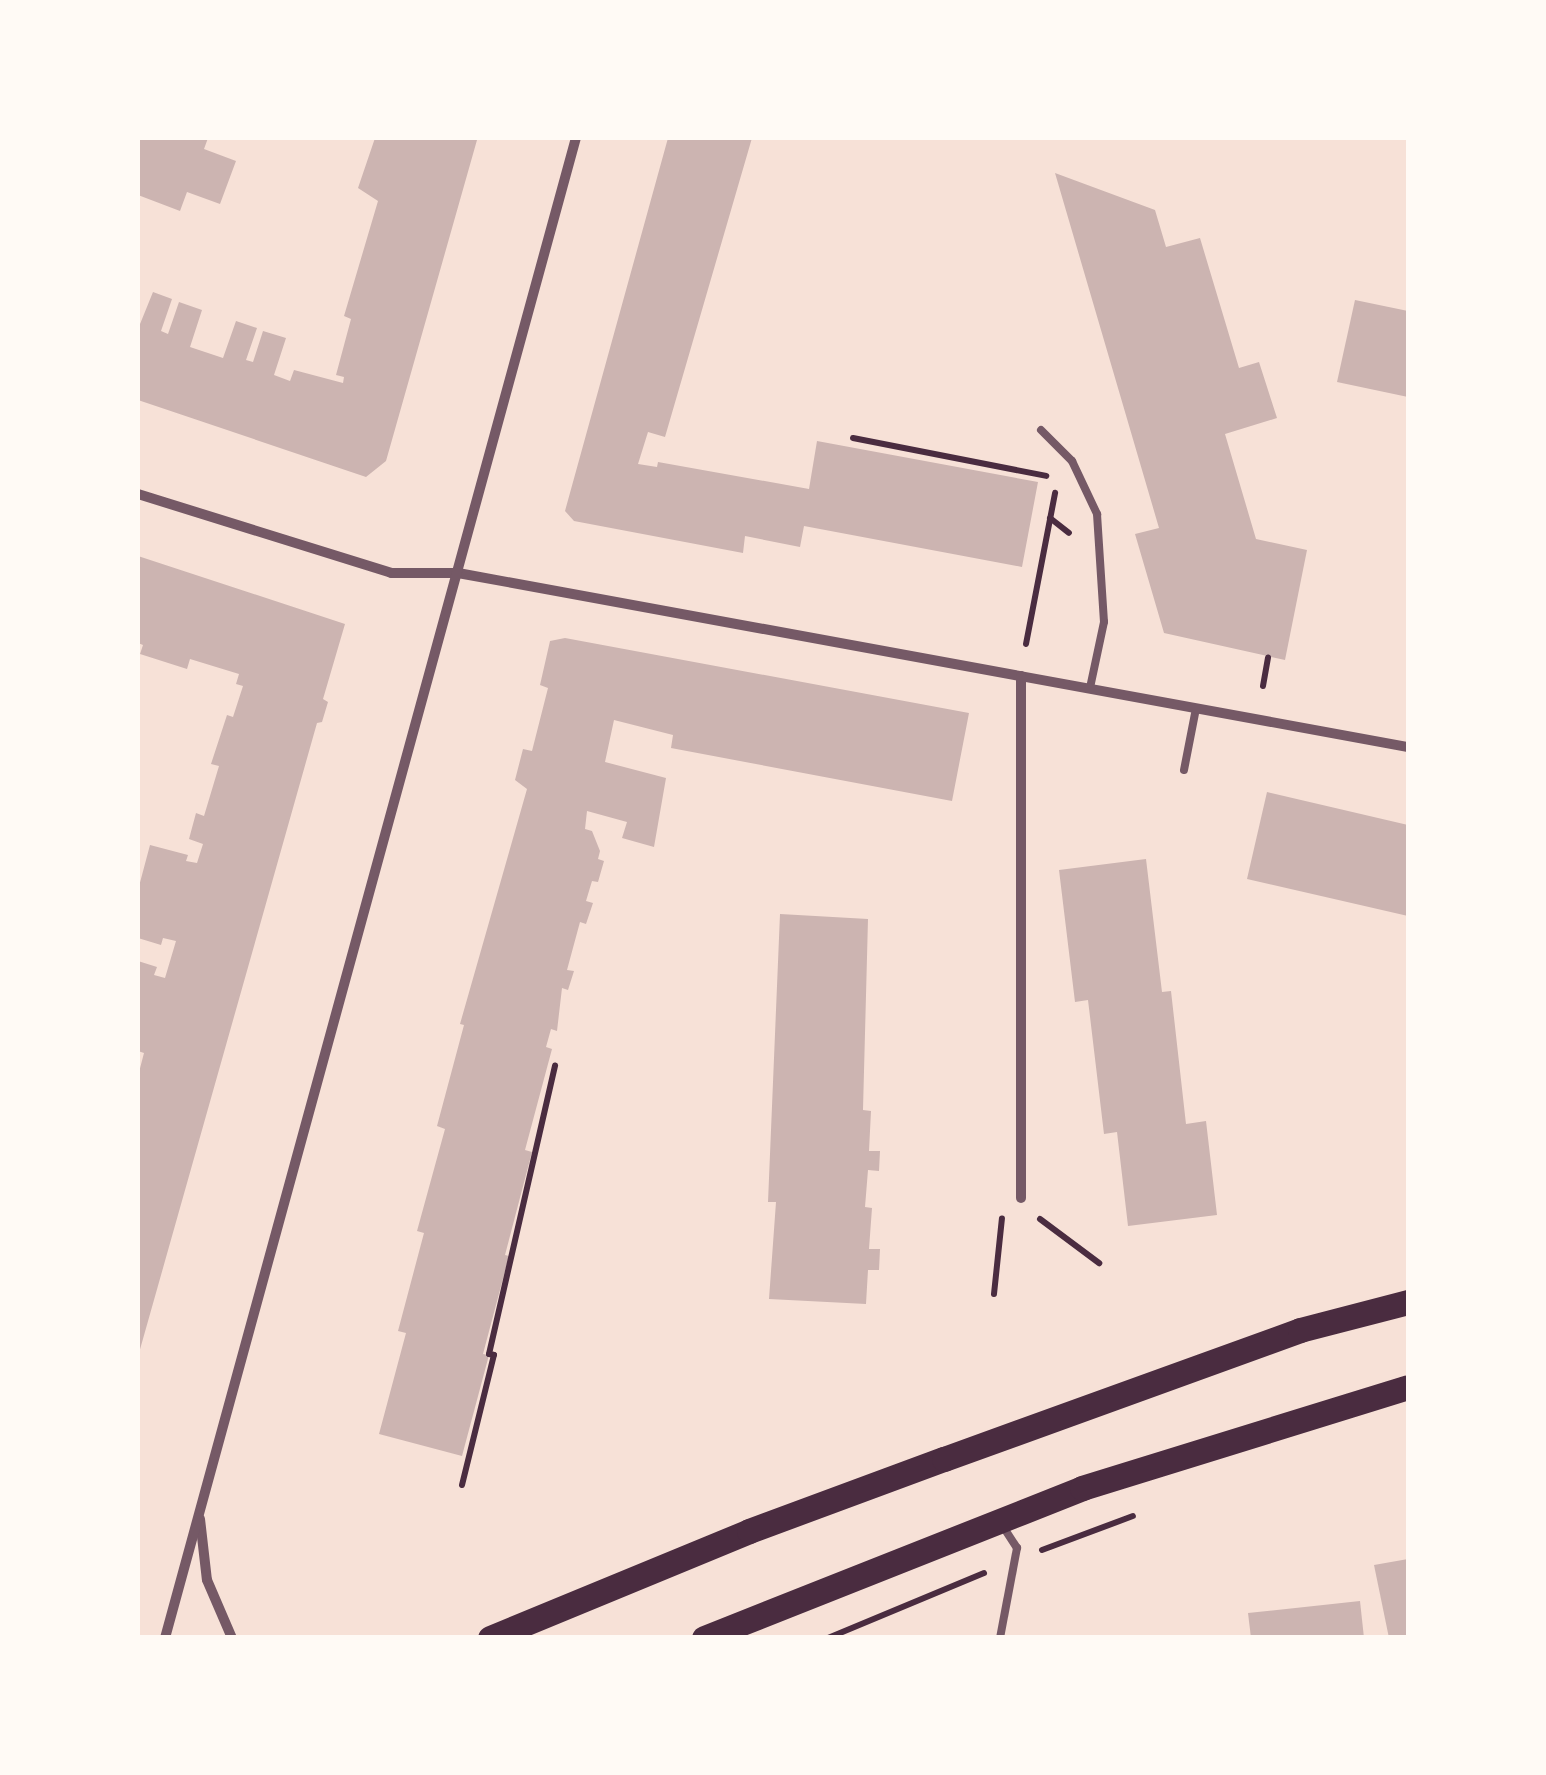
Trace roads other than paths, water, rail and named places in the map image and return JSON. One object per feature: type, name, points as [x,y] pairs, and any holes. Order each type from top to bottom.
[{"type":"main road","points":[[490,1638],[749,1530],[1300,1330],[1408,1302]]},
{"type":"main road","points":[[704,1638],[1082,1488],[1408,1387]]},
{"type":"street","points":[[165,1638],[576,138]]},
{"type":"street","points":[[138,494],[392,573],[458,573],[1408,747]]},
{"type":"street","points":[[1021,676],[1021,1198]]},
{"type":"street","points":[[199,1514],[207,1580],[232,1638]]},
{"type":"lane","points":[[1041,430],[1072,461],[1097,514],[1104,622],[1090,688]]},
{"type":"lane","points":[[1184,770],[1196,708]]},
{"type":"lane","points":[[1000,1521],[1017,1548],[1000,1638]]}]
